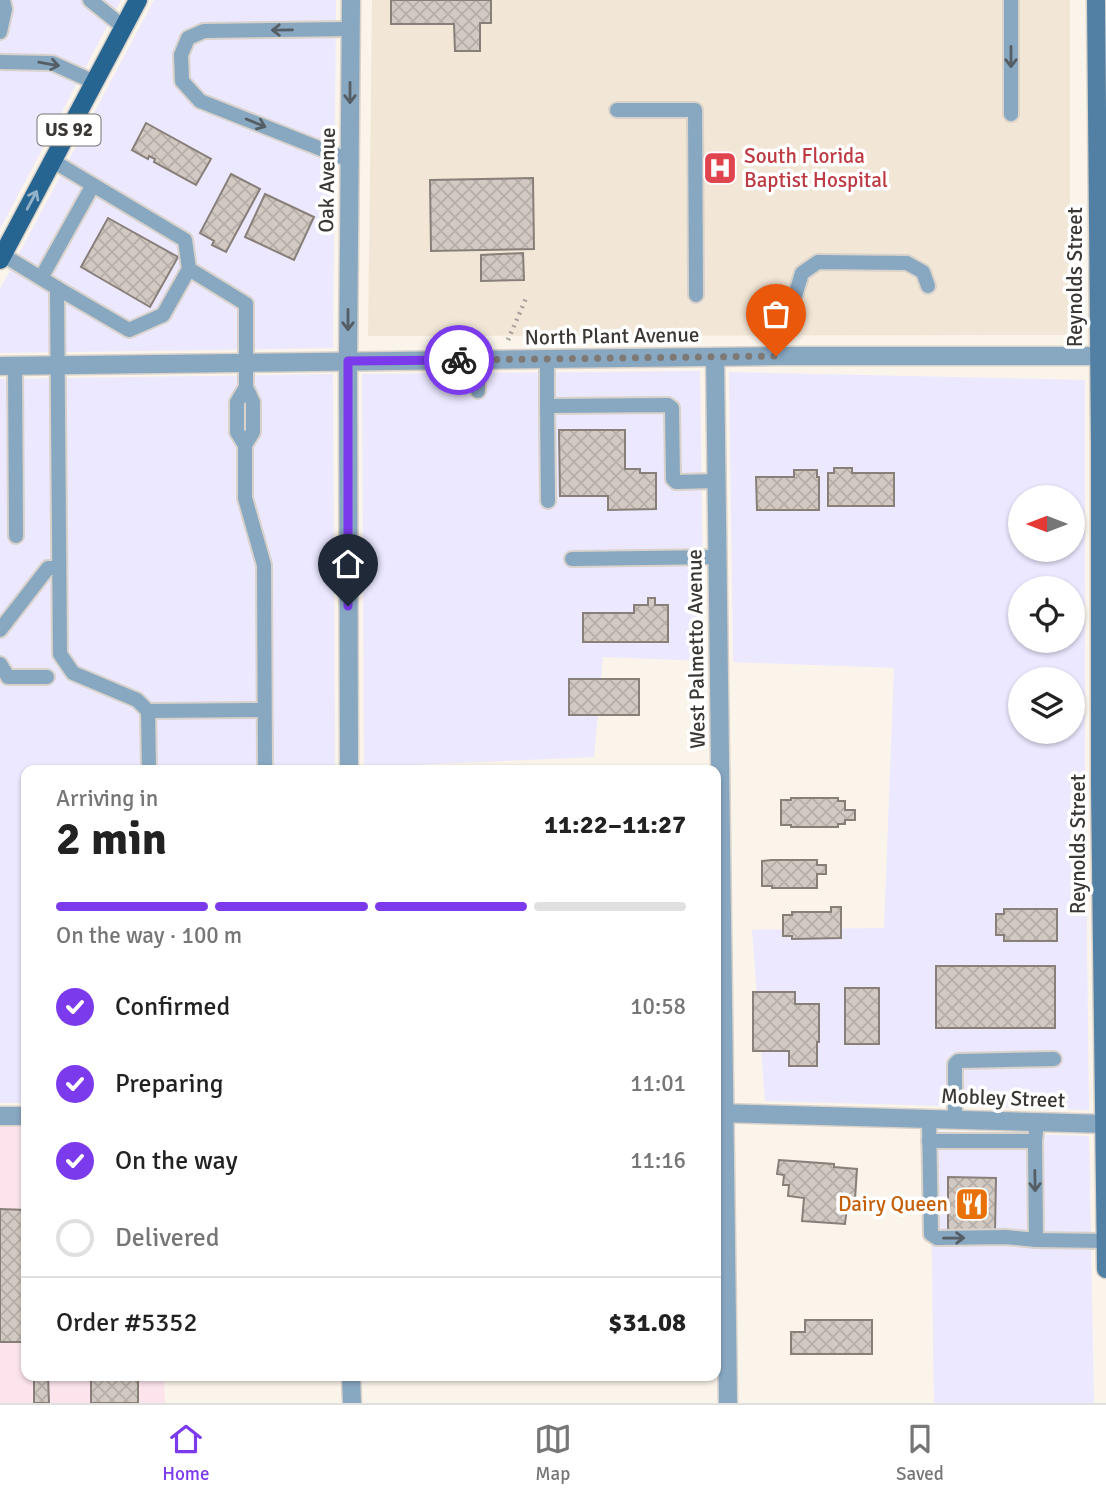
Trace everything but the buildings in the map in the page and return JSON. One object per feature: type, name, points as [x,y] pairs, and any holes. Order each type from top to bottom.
[{"type":"main road","name":"US 92","points":[[1,257],[138,0]]},
{"type":"main road","name":"Reynolds Street","points":[[1096,0],[1099,356],[1103,445],[1106,1269]]},
{"type":"street","name":"Oak Avenue","points":[[349,765],[351,0]]},
{"type":"street","name":"North Plant Avenue","points":[[8,366],[900,355],[1099,356]]},
{"type":"street","name":"West Palmetto Avenue","points":[[715,357],[718,765]]},
{"type":"street","name":"Mobley Street","points":[[721,1113],[1105,1124]]},
{"type":"street","points":[[0,1116],[21,1116]]},
{"type":"street","name":"West Palmetto Avenue","points":[[721,1149],[728,1403]]},
{"type":"street","points":[[351,1381],[352,1403]]},
{"type":"lane","points":[[0,32],[5,9],[3,0]]},
{"type":"lane","points":[[90,0],[124,25]]},
{"type":"lane","points":[[1011,0],[1011,114]]},
{"type":"lane","points":[[349,160],[200,101],[182,81],[181,55],[188,38],[204,31],[350,29]]},
{"type":"lane","points":[[0,62],[52,62],[94,82]]},
{"type":"lane","points":[[617,110],[695,110],[695,295]]},
{"type":"lane","points":[[1,257],[129,330],[163,315],[189,269],[185,240],[53,161]]},
{"type":"lane","points":[[41,278],[93,185]]},
{"type":"lane","points":[[795,296],[802,273],[818,262],[907,263],[923,272],[928,286]]},
{"type":"lane","points":[[189,269],[246,304],[246,387],[237,402],[237,432],[245,445],[245,498],[264,565],[265,765]]},
{"type":"lane","points":[[57,288],[60,654],[73,673],[137,700],[148,711],[149,765]]},
{"type":"lane","points":[[478,360],[478,391]]},
{"type":"lane","points":[[547,360],[548,501]]},
{"type":"lane","points":[[8,366],[16,536]]},
{"type":"lane","points":[[547,406],[668,405],[672,408],[673,479],[676,482],[716,481]]},
{"type":"lane","points":[[572,559],[717,557]]},
{"type":"lane","points":[[0,630],[48,568],[59,568]]},
{"type":"lane","points":[[0,664],[8,677],[47,677]]},
{"type":"lane","points":[[148,711],[264,710]]},
{"type":"lane","points":[[955,1119],[955,1064],[958,1061],[1054,1059]]},
{"type":"lane","points":[[929,1119],[930,1234],[937,1238],[1005,1237],[1106,1241]]},
{"type":"lane","points":[[1036,1240],[1037,1122]]},
{"type":"lane","points":[[929,1142],[1035,1142]]},
{"type":"path","points":[[499,360],[527,296]]},
{"type":"shaded area","points":[[0,0],[121,0],[0,229]]},
{"type":"shaded area","points":[[154,0],[336,0],[333,348],[0,353],[0,289]]},
{"type":"shaded area","name":"South Florida Baptist Hospital","points":[[372,0],[1070,0],[1070,335],[368,336]]},
{"type":"shaded area","points":[[700,371],[704,661],[603,657],[594,757],[364,765],[362,374]]},
{"type":"shaded area","points":[[729,372],[1085,380],[1085,485],[1008,485],[1008,562],[1085,562],[1085,576],[1008,576],[1008,653],[1085,653],[1085,667],[1008,667],[1008,744],[1085,744],[1089,1110],[765,1101],[752,930],[884,928],[894,668],[733,662]]},
{"type":"shaded area","points":[[333,374],[335,765],[21,765],[21,1103],[0,1103],[0,379]]},
{"type":"shaded area","points":[[0,1116],[21,1116],[21,1381],[164,1381],[165,1403],[0,1403]]},
{"type":"shaded area","points":[[930,1131],[1089,1136],[1094,1403],[934,1403]]},
{"type":"way so far","points":[[459,360],[776,356]]},
{"type":"place","name":"South Florida Baptist Hospital","points":[[720,168]]},
{"type":"place","name":"Dairy Queen","points":[[972,1204]]},
{"type":"route","points":[[348,606],[348,361],[459,360]]}]
